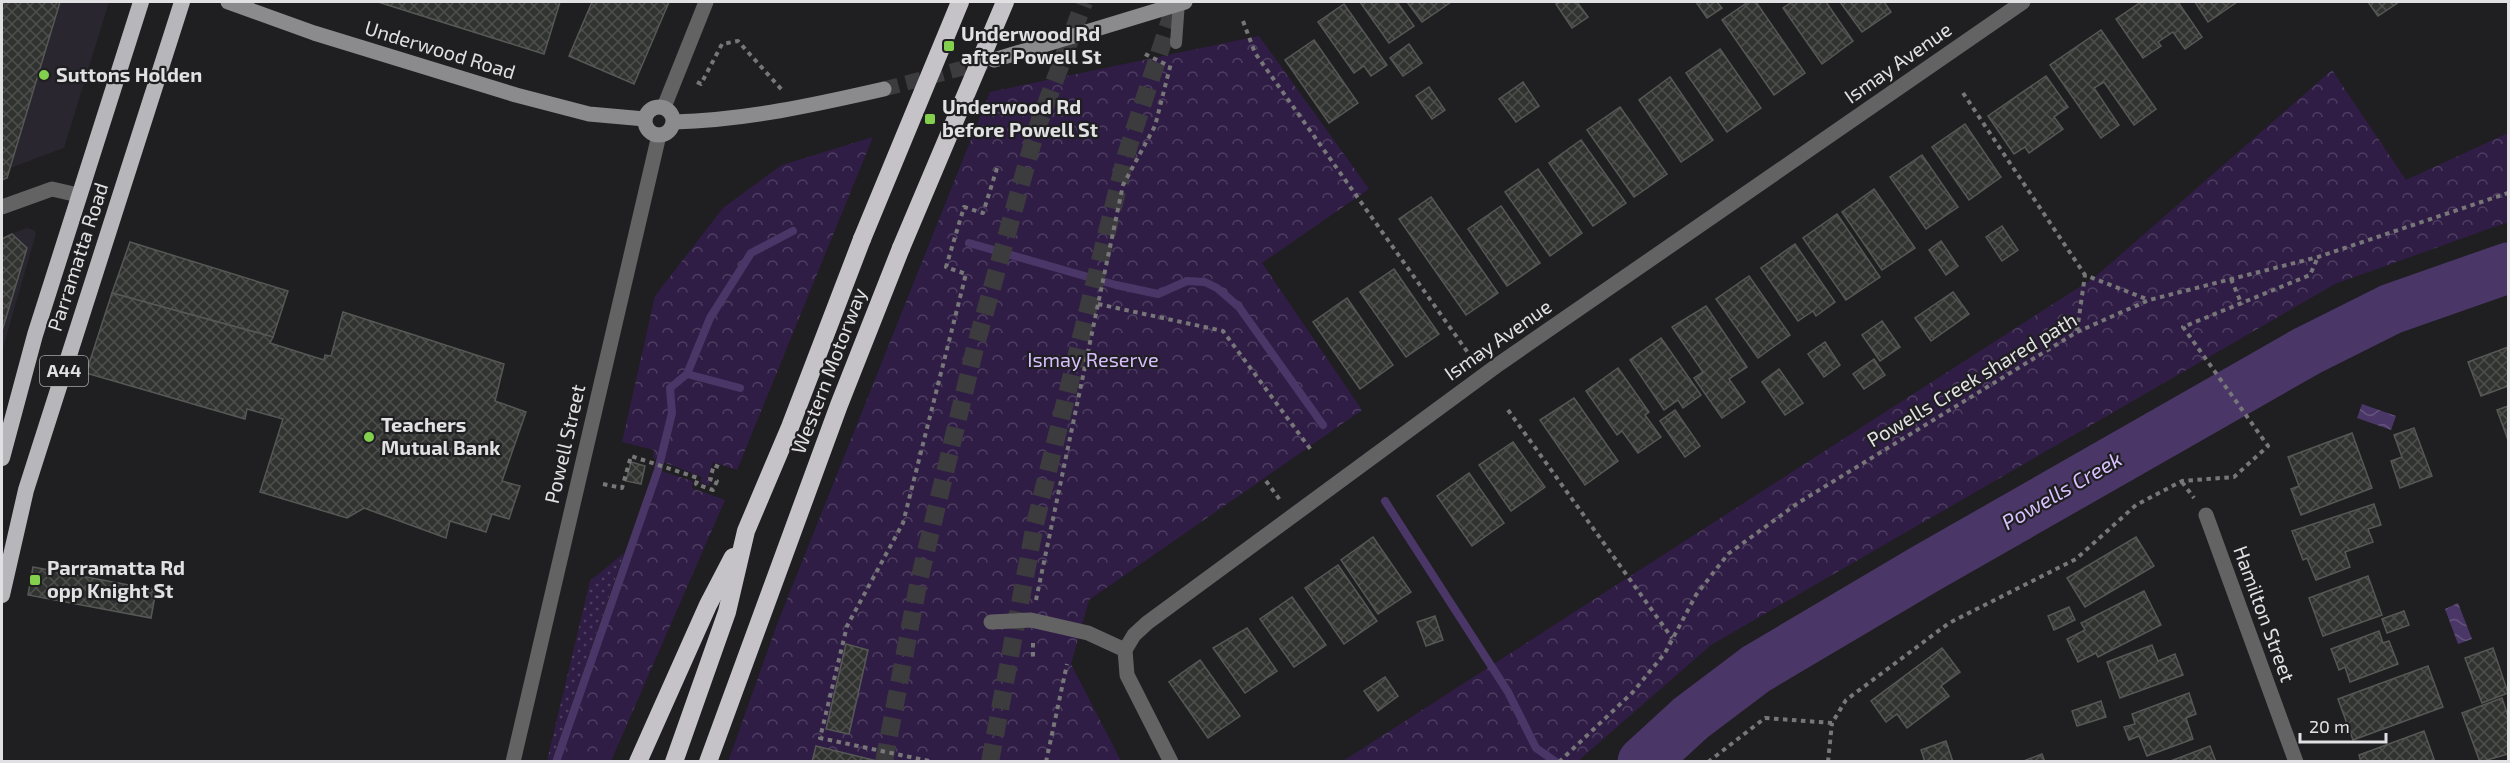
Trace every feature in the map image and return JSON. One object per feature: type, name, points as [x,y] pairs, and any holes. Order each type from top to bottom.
[{"type":"highway","name":"Parramatta Road","points":[[2,458],[78,195],[141,2]]},
{"type":"highway","name":"Parramatta Road","points":[[2,596],[26,490],[182,2]]},
{"type":"highway","name":"Western Motorway","points":[[674,762],[727,612],[746,531],[790,427],[862,239],[960,2]]},
{"type":"highway","name":"Western Motorway","points":[[708,762],[839,405],[901,248],[1005,2]]},
{"type":"highway","points":[[638,762],[708,605],[746,531]]},
{"type":"main road","name":"Underwood Road","points":[[228,2],[314,33],[516,95],[589,114],[645,119]]},
{"type":"main road","points":[[994,60],[1181,2]]},
{"type":"main road","points":[[674,122],[726,120],[788,111],[884,89]]},
{"type":"main road","points":[[664,107],[672,113],[674,122],[671,130],[659,135],[647,129],[645,119],[650,110],[664,107]]},
{"type":"street","points":[[664,107],[706,2]]},
{"type":"street","name":"Ismay Avenue","points":[[1125,650],[1134,635],[1147,623],[1483,375],[2023,2]]},
{"type":"street","name":"Powell Street","points":[[513,762],[659,135]]},
{"type":"street","points":[[2,207],[52,189],[78,195]]},
{"type":"street","name":"Hamilton Street","points":[[2206,515],[2296,762]]},
{"type":"street","points":[[991,622],[1031,620],[1088,633],[1125,650],[1127,675],[1171,762]]},
{"type":"lane","points":[[1176,43],[1181,2]]},
{"type":"path","points":[[1243,21],[1255,53],[1483,375]]},
{"type":"path","points":[[679,69],[701,84],[722,44],[738,40],[785,93]]},
{"type":"path","points":[[1145,54],[1169,66]]},
{"type":"path","points":[[1033,660],[1031,620],[1122,185],[1155,126],[1169,66],[1176,58]]},
{"type":"path","points":[[1963,93],[2085,274],[2149,300]]},
{"type":"path","points":[[929,761],[820,738],[847,626],[903,523],[966,274],[946,267],[964,207],[983,213],[998,165]]},
{"type":"path","name":"Powells Creek shared path","points":[[1559,762],[1633,692],[1665,653],[1696,595],[1728,554],[1808,497],[2077,332],[2149,300],[2318,257],[2508,193]]},
{"type":"path","points":[[1828,762],[1832,723],[1846,700],[1949,623],[2076,559],[2136,505],[2182,481],[2234,477],[2268,446],[2182,327],[2242,305],[2310,275],[2318,257]]},
{"type":"path","points":[[2077,332],[2085,274]]},
{"type":"path","points":[[2231,279],[2242,305]]},
{"type":"path","points":[[1098,304],[1223,331],[1311,450]]},
{"type":"path","points":[[1508,410],[1672,638]]},
{"type":"path","points":[[603,484],[622,488],[631,456],[698,478],[696,484],[713,490],[717,482],[710,479],[714,465],[721,468]]},
{"type":"path","points":[[1046,762],[1067,664]]},
{"type":"path","points":[[1708,762],[1765,718],[1832,723]]},
{"type":"shaded area","name":"Suttons Holden","points":[[2,2],[109,2],[64,148],[2,171]]},
{"type":"shaded area","points":[[27,228],[34,230],[36,234],[2,351],[2,237]]},
{"type":"green space","name":"Ismay Reserve","points":[[1259,36],[1369,189],[1262,263],[1362,410],[1089,600],[1071,664],[1121,761],[728,762],[776,627],[990,92]]},
{"type":"green space","points":[[2332,70],[2406,180],[2508,133],[2508,222],[2335,284],[1711,645],[1578,761],[1343,761],[2095,277]]},
{"type":"green space","points":[[873,137],[737,470],[713,462],[707,480],[711,481],[709,486],[700,482],[702,477],[653,458],[654,450],[622,442],[655,296],[723,208],[782,165]]},
{"type":"green space","points":[[661,471],[693,481],[692,488],[725,500],[611,761],[558,761]]},
{"type":"green space","points":[[624,553],[552,761],[547,761],[590,581]]},
{"type":"water","points":[[2362,404],[2396,416],[2391,430],[2357,418]]},
{"type":"water","points":[[2458,603],[2472,639],[2458,644],[2445,609]]},
{"type":"building","points":[[2,2],[60,2],[7,178],[2,180]]},
{"type":"building","points":[[378,2],[560,2],[544,54]]},
{"type":"building","points":[[592,2],[669,2],[634,84],[569,56]]},
{"type":"building","points":[[1360,2],[1397,2],[1414,26],[1389,43]]},
{"type":"building","points":[[1407,2],[1451,2],[1422,22]]},
{"type":"building","points":[[1577,2],[1588,17],[1572,28],[1556,4]]},
{"type":"building","points":[[1696,2],[1717,2],[1722,8],[1707,18]]},
{"type":"building","points":[[1748,2],[1756,2],[1805,73],[1774,95],[1722,20]]},
{"type":"building","points":[[1792,2],[1826,2],[1853,41],[1822,64],[1783,8]]},
{"type":"building","points":[[1840,2],[1884,2],[1891,12],[1862,32]]},
{"type":"building","points":[[2141,2],[2178,2],[2202,37],[2185,49],[2173,32],[2158,42],[2161,46],[2143,58],[2116,19]]},
{"type":"building","points":[[2195,2],[2237,2],[2208,22]]},
{"type":"building","points":[[2368,2],[2399,2],[2378,16]]},
{"type":"building","points":[[1344,4],[1387,65],[1371,76],[1364,66],[1354,73],[1318,22]]},
{"type":"building","points":[[2101,30],[2156,109],[2134,125],[2104,82],[2094,88],[2119,125],[2101,138],[2050,65]]},
{"type":"building","points":[[1314,40],[1358,103],[1329,123],[1285,60]]},
{"type":"building","points":[[1409,44],[1422,63],[1403,76],[1390,58]]},
{"type":"building","points":[[1720,49],[1761,108],[1727,132],[1686,73]]},
{"type":"building","points":[[2046,76],[2068,107],[2054,117],[2063,129],[2029,153],[2025,147],[2014,154],[1988,116]]},
{"type":"building","points":[[1670,77],[1713,140],[1681,162],[1639,100]]},
{"type":"building","points":[[1523,82],[1539,106],[1516,122],[1499,99]]},
{"type":"building","points":[[1429,87],[1445,110],[1432,119],[1416,96]]},
{"type":"building","points":[[1620,107],[1667,174],[1634,197],[1587,130]]},
{"type":"building","points":[[1965,124],[2001,177],[1969,200],[1932,147]]},
{"type":"building","points":[[1581,140],[1626,203],[1593,226],[1549,163]]},
{"type":"building","points":[[1922,155],[1958,207],[1926,229],[1890,177]]},
{"type":"building","points":[[1538,169],[1582,233],[1550,256],[1505,192]]},
{"type":"building","points":[[1874,189],[1915,248],[1882,270],[1842,212]]},
{"type":"building","points":[[1431,197],[1498,293],[1466,315],[1399,219]]},
{"type":"building","points":[[1501,206],[1540,263],[1507,286],[1468,229]]},
{"type":"building","points":[[1837,214],[1880,277],[1846,300],[1803,238]]},
{"type":"building","points":[[2002,226],[2018,250],[2002,261],[1986,237]]},
{"type":"building","points":[[12,234],[27,248],[2,331],[2,239]]},
{"type":"building","points":[[1941,241],[1958,266],[1946,275],[1929,250]]},
{"type":"building","points":[[130,242],[288,291],[273,337],[112,293]]},
{"type":"building","points":[[1795,244],[1835,302],[1816,316],[1813,311],[1798,321],[1761,268]]},
{"type":"building","points":[[1394,269],[1439,334],[1406,357],[1360,292]]},
{"type":"building","points":[[1749,276],[1790,335],[1758,358],[1716,299]]},
{"type":"building","points":[[1953,292],[1969,314],[1931,341],[1915,318]]},
{"type":"building","points":[[112,293],[273,337],[270,343],[324,360],[325,355],[331,356],[343,312],[504,364],[495,401],[526,412],[502,481],[520,486],[509,519],[492,514],[486,532],[450,521],[446,538],[364,508],[347,518],[260,492],[283,419],[247,409],[245,419],[86,373]]},
{"type":"building","points":[[1347,298],[1393,365],[1360,389],[1313,322]]},
{"type":"building","points":[[1706,306],[1747,367],[1729,379],[1745,402],[1722,418],[1694,378],[1703,372],[1672,327]]},
{"type":"building","points":[[1882,321],[1900,347],[1880,361],[1862,335]]},
{"type":"building","points":[[1661,338],[1701,395],[1683,408],[1678,400],[1664,410],[1630,360]]},
{"type":"building","points":[[1825,342],[1840,365],[1824,377],[1808,354]]},
{"type":"building","points":[[2508,347],[2508,386],[2481,396],[2468,362]]},
{"type":"building","points":[[1874,359],[1885,375],[1864,389],[1853,374]]},
{"type":"building","points":[[1618,368],[1649,412],[1645,415],[1661,437],[1638,453],[1622,431],[1617,435],[1586,391]]},
{"type":"building","points":[[1779,369],[1803,403],[1785,415],[1762,382]]},
{"type":"building","points":[[1574,398],[1618,461],[1585,485],[1540,420]]},
{"type":"building","points":[[2508,406],[2508,440],[2497,410]]},
{"type":"building","points":[[1675,410],[1700,446],[1685,457],[1660,421]]},
{"type":"building","points":[[2414,428],[2432,476],[2400,488],[2391,461],[2402,457],[2394,435]]},
{"type":"building","points":[[2352,433],[2372,488],[2301,515],[2291,489],[2299,486],[2288,457]]},
{"type":"building","points":[[1513,442],[1545,487],[1511,511],[1479,465]]},
{"type":"building","points":[[631,462],[645,466],[641,484],[626,481]]},
{"type":"building","points":[[1469,473],[1504,523],[1472,546],[1437,496]]},
{"type":"building","points":[[2374,504],[2381,525],[2368,529],[2373,542],[2345,552],[2350,567],[2316,580],[2307,558],[2303,560],[2292,531]]},
{"type":"building","points":[[1373,537],[1411,592],[1378,614],[1341,560]]},
{"type":"building","points":[[2136,537],[2154,566],[2085,607],[2067,578]]},
{"type":"building","points":[[1338,565],[1377,621],[1344,644],[1305,588]]},
{"type":"building","points":[[33,567],[156,590],[151,618],[28,595]]},
{"type":"building","points":[[2368,576],[2382,615],[2323,636],[2309,598]]},
{"type":"building","points":[[2144,591],[2161,625],[2098,657],[2096,653],[2078,662],[2067,639],[2085,630],[2081,623]]},
{"type":"building","points":[[1292,597],[1326,645],[1294,667],[1260,619]]},
{"type":"building","points":[[2069,607],[2075,620],[2054,630],[2048,616]]},
{"type":"building","points":[[2404,611],[2409,625],[2387,633],[2382,619]]},
{"type":"building","points":[[1435,616],[1443,640],[1426,646],[1417,622]]},
{"type":"building","points":[[1247,628],[1277,671],[1245,693],[1213,648]]},
{"type":"building","points":[[2379,631],[2383,643],[2389,641],[2398,664],[2350,682],[2345,667],[2339,670],[2331,649]]},
{"type":"building","points":[[846,644],[868,650],[849,734],[826,729]]},
{"type":"building","points":[[2152,645],[2158,661],[2175,654],[2183,675],[2120,698],[2107,662]]},
{"type":"building","points":[[1942,648],[1960,672],[1941,686],[1949,696],[1907,728],[1897,714],[1886,722],[1871,701]]},
{"type":"building","points":[[2493,648],[2508,693],[2482,703],[2465,658]]},
{"type":"building","points":[[1200,660],[1240,716],[1208,738],[1169,682]]},
{"type":"building","points":[[2428,666],[2443,707],[2353,740],[2338,699]]},
{"type":"building","points":[[1385,677],[1398,696],[1378,711],[1364,691]]},
{"type":"building","points":[[2189,693],[2196,714],[2186,718],[2193,739],[2147,756],[2139,736],[2129,740],[2124,727],[2135,724],[2132,714]]},
{"type":"building","points":[[2502,698],[2508,716],[2508,754],[2480,762],[2462,713]]},
{"type":"building","points":[[2101,701],[2106,717],[2077,726],[2072,711]]},
{"type":"building","points":[[2424,731],[2435,762],[2361,762],[2359,755]]},
{"type":"building","points":[[1946,741],[1953,762],[1925,762],[1921,750]]},
{"type":"building","points":[[816,746],[881,762],[812,762]]},
{"type":"building","points":[[2210,746],[2216,762],[2168,762]]},
{"type":"building","points":[[2042,754],[2045,762],[2021,762]]},
{"type":"waterway","points":[[556,762],[658,470],[672,413],[670,388],[687,374],[710,318],[751,253],[793,231]]},
{"type":"waterway","points":[[969,243],[1116,285],[1158,294],[1187,281],[1205,282],[1217,288],[1239,307],[1323,425]]},
{"type":"waterway","name":"Powells Creek","points":[[1643,762],[1691,718],[1756,669],[1925,569],[2307,351],[2391,309],[2508,268]]},
{"type":"waterway","points":[[687,374],[740,388]]},
{"type":"waterway","points":[[1385,501],[1508,692],[1536,748],[1556,762]]},
{"type":"tunnel","points":[[884,762],[918,585],[975,348],[1036,131],[1084,2]]},
{"type":"tunnel","points":[[990,762],[1035,524],[1126,155],[1176,2]]},
{"type":"tunnel","points":[[884,89],[986,62]]},
{"type":"place","name":"Underwood Rd after Powell St","points":[[949,46]]},
{"type":"place","name":"Suttons Holden","points":[[44,75]]},
{"type":"place","name":"Underwood Rd before Powell St","points":[[930,119]]},
{"type":"place","name":"Teachers Mutual Bank","points":[[369,437]]},
{"type":"place","name":"Parramatta Rd opp Knight St","points":[[35,580]]}]
